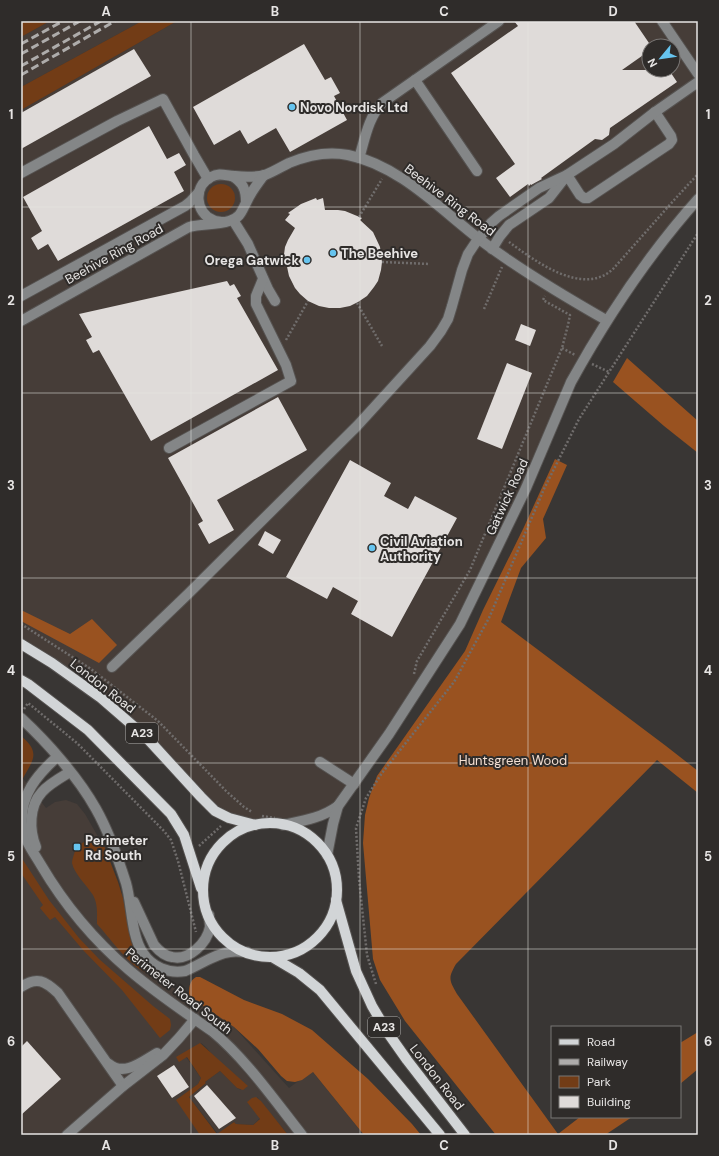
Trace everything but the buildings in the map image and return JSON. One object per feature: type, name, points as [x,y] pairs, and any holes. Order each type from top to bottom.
[{"type":"main road","name":"London Road","points":[[21,644],[52,663],[101,698],[146,737],[215,811],[229,818],[256,825]]},
{"type":"main road","name":"A23","points":[[21,680],[88,730],[171,814],[181,829],[205,903]]},
{"type":"main road","points":[[280,821],[310,836],[321,846],[334,870],[337,887],[333,914],[319,936],[302,949],[289,954],[272,957],[260,956],[236,947],[224,937],[214,925],[205,903],[203,891],[204,878],[211,858],[221,845],[236,833],[256,825],[280,821]]},
{"type":"main road","name":"London Road","points":[[336,900],[356,971],[372,1006],[388,1033],[407,1060],[465,1135]]},
{"type":"main road","name":"A23","points":[[272,957],[299,973],[320,990],[440,1135]]},
{"type":"street","points":[[359,158],[373,115],[382,103],[499,21]]},
{"type":"street","points":[[662,21],[698,74]]},
{"type":"street","points":[[414,80],[477,171]]},
{"type":"street","points":[[112,667],[188,594],[357,426],[427,350],[448,319],[463,266],[470,250],[487,227],[499,216],[539,188],[567,175],[614,144],[698,82]]},
{"type":"street","points":[[21,173],[122,118],[163,99],[208,179]]},
{"type":"street","points":[[567,175],[582,197],[588,198],[667,146],[672,140],[671,136],[656,112]]},
{"type":"street","name":"Beehive Ring Road","points":[[21,296],[185,206],[199,192],[202,184],[208,179],[220,174],[232,176],[264,175],[300,159],[327,153],[339,154],[370,161],[388,170],[430,198],[478,239],[505,258],[550,288],[606,320]]},
{"type":"street","points":[[199,192],[199,203],[204,214],[213,221],[229,221],[236,218],[242,212],[246,202],[264,175]]},
{"type":"street","points":[[492,248],[500,236],[513,222],[549,198],[567,175]]},
{"type":"street","points":[[232,176],[238,180],[243,187],[246,194],[246,202]]},
{"type":"street","name":"Gatwick Road","points":[[327,855],[338,806],[418,690],[460,624],[526,488],[571,382],[606,320],[664,239],[698,199]]},
{"type":"street","points":[[229,221],[248,244],[271,296],[275,301]]},
{"type":"street","name":"Beehive Ring Road","points":[[21,321],[185,229],[204,224],[229,221]]},
{"type":"street","points":[[169,448],[291,381],[286,365],[256,304],[256,296],[263,279]]},
{"type":"street","points":[[21,718],[42,738],[70,772],[91,801],[101,818],[117,854],[128,889],[154,945],[159,951],[172,958],[180,958],[195,951],[206,938],[210,926],[209,915]]},
{"type":"street","name":"Perimeter Road South","points":[[57,757],[38,777],[27,793],[23,808],[22,825],[26,837],[39,862],[54,886],[97,939],[120,962],[143,981],[217,1035],[242,1061],[302,1135]]},
{"type":"street","points":[[320,762],[354,784]]},
{"type":"street","name":"Perimeter Road South","points":[[68,905],[53,881],[37,850],[32,834],[32,824],[33,807],[38,797],[47,788],[70,772]]},
{"type":"street","name":"Gatwick Road","points":[[280,821],[318,816],[327,813],[338,806]]},
{"type":"street","points":[[128,889],[138,945],[147,959],[155,966],[163,970],[179,972],[185,971],[225,953],[247,952]]},
{"type":"street","points":[[21,987],[27,983],[36,981],[45,983],[54,989],[77,1019],[123,1086]]},
{"type":"street","points":[[67,1135],[123,1086],[161,1056],[176,1042],[195,1019]]},
{"type":"street","points":[[105,1061],[115,1068],[122,1070],[126,1069],[176,1042]]},
{"type":"path","points":[[359,217],[388,170]]},
{"type":"path","points":[[500,236],[534,260],[558,273],[569,277],[588,280],[599,278],[609,273],[698,174]]},
{"type":"path","points":[[462,209],[487,227]]},
{"type":"path","points":[[376,985],[367,956],[356,828],[366,798],[382,773],[454,682],[489,618],[544,489],[579,419],[698,233]]},
{"type":"path","points":[[484,309],[505,258]]},
{"type":"path","points":[[382,262],[430,264]]},
{"type":"path","points":[[418,690],[413,678],[417,661],[470,570],[562,348],[570,315],[543,300],[558,273]]},
{"type":"path","points":[[284,344],[308,301]]},
{"type":"path","points":[[357,303],[382,346]]},
{"type":"path","points":[[21,624],[91,669],[158,721],[226,791],[244,807],[256,814],[280,821]]},
{"type":"path","points":[[21,712],[28,703],[77,743],[164,831],[171,840],[178,861],[195,928],[195,935]]},
{"type":"path","points":[[178,861],[190,854],[229,818],[244,807]]},
{"type":"shaded area","points":[[50,21],[142,21],[21,87],[21,37]]},
{"type":"shaded area","points":[[177,21],[698,21],[698,199],[664,239],[571,382],[460,624],[338,806],[283,825],[269,823],[256,825],[229,818],[146,737],[21,644],[21,110]]},
{"type":"shaded area","points":[[21,776],[46,808],[55,802],[66,800],[77,804],[85,814],[100,840],[96,838],[134,961],[152,976],[189,996],[234,1027],[289,1088],[312,1071],[364,1135],[288,1135],[257,1097],[260,1118],[253,1125],[236,1124],[234,1122],[218,1134],[189,1097],[206,1083],[205,1082],[220,1071],[237,1088],[241,1090],[206,1047],[201,1043],[186,1057],[201,1078],[198,1084],[181,1097],[207,1135],[21,1135]]},
{"type":"green space","points":[[21,21],[50,21],[21,37]]},
{"type":"green space","points":[[142,21],[177,21],[21,110],[21,87]]},
{"type":"green space","points":[[221,184],[231,188],[235,198],[231,208],[221,212],[211,208],[207,198],[211,188]]},
{"type":"green space","points":[[627,358],[698,421],[698,453],[613,382]]},
{"type":"green space","name":"Huntsgreen Wood","points":[[555,459],[567,465],[543,519],[546,538],[521,568],[501,622],[698,771],[698,793],[657,760],[456,964],[450,979],[457,994],[558,1134],[579,1118],[630,1118],[605,1135],[496,1135],[405,1021],[380,980],[373,959],[363,843],[365,815],[369,798],[377,776],[465,651],[483,610],[524,527]]},
{"type":"green space","points":[[21,610],[70,634],[92,619],[117,645],[99,663],[21,621]]},
{"type":"green space","points":[[21,736],[32,748],[33,758],[21,782]]},
{"type":"green space","points":[[96,838],[103,843],[118,882],[123,898],[131,941],[136,956],[145,967],[158,977],[135,966],[97,924],[95,898],[78,875],[72,863],[76,848],[87,841]]},
{"type":"green space","points":[[21,857],[49,900],[79,938],[99,959],[170,1019],[170,1030],[160,1038],[122,990],[83,950],[55,917],[50,920],[40,908],[43,905],[21,873]]},
{"type":"green space","points":[[196,977],[200,977],[244,1000],[282,1014],[312,1030],[368,1079],[421,1135],[364,1135],[313,1072],[302,1080],[295,1082],[287,1081],[258,1049],[234,1027],[189,996],[189,988]]},
{"type":"green space","points":[[698,1032],[698,1069],[681,1083],[681,1042]]},
{"type":"green space","points":[[200,1043],[248,1086],[243,1090],[237,1088],[220,1071],[205,1082],[206,1083],[189,1097],[217,1134],[234,1122],[236,1124],[253,1125],[260,1119],[247,1102],[256,1097],[261,1101],[288,1135],[200,1135],[176,1100],[198,1084],[201,1078],[187,1057],[179,1062],[176,1057]]},
{"type":"railway","points":[[21,44],[63,21]]},
{"type":"railway","points":[[21,54],[80,21]]},
{"type":"railway","points":[[21,66],[101,21]]},
{"type":"railway","points":[[21,75],[115,21]]},
{"type":"place","name":"Novo Nordisk Ltd","points":[[292,107]]},
{"type":"place","name":"The Beehive","points":[[333,253]]},
{"type":"place","name":"Orega Gatwick","points":[[307,260]]},
{"type":"place","name":"Civil Aviation Authority","points":[[372,548]]},
{"type":"place","name":"Perimeter Rd South","points":[[77,847]]}]
